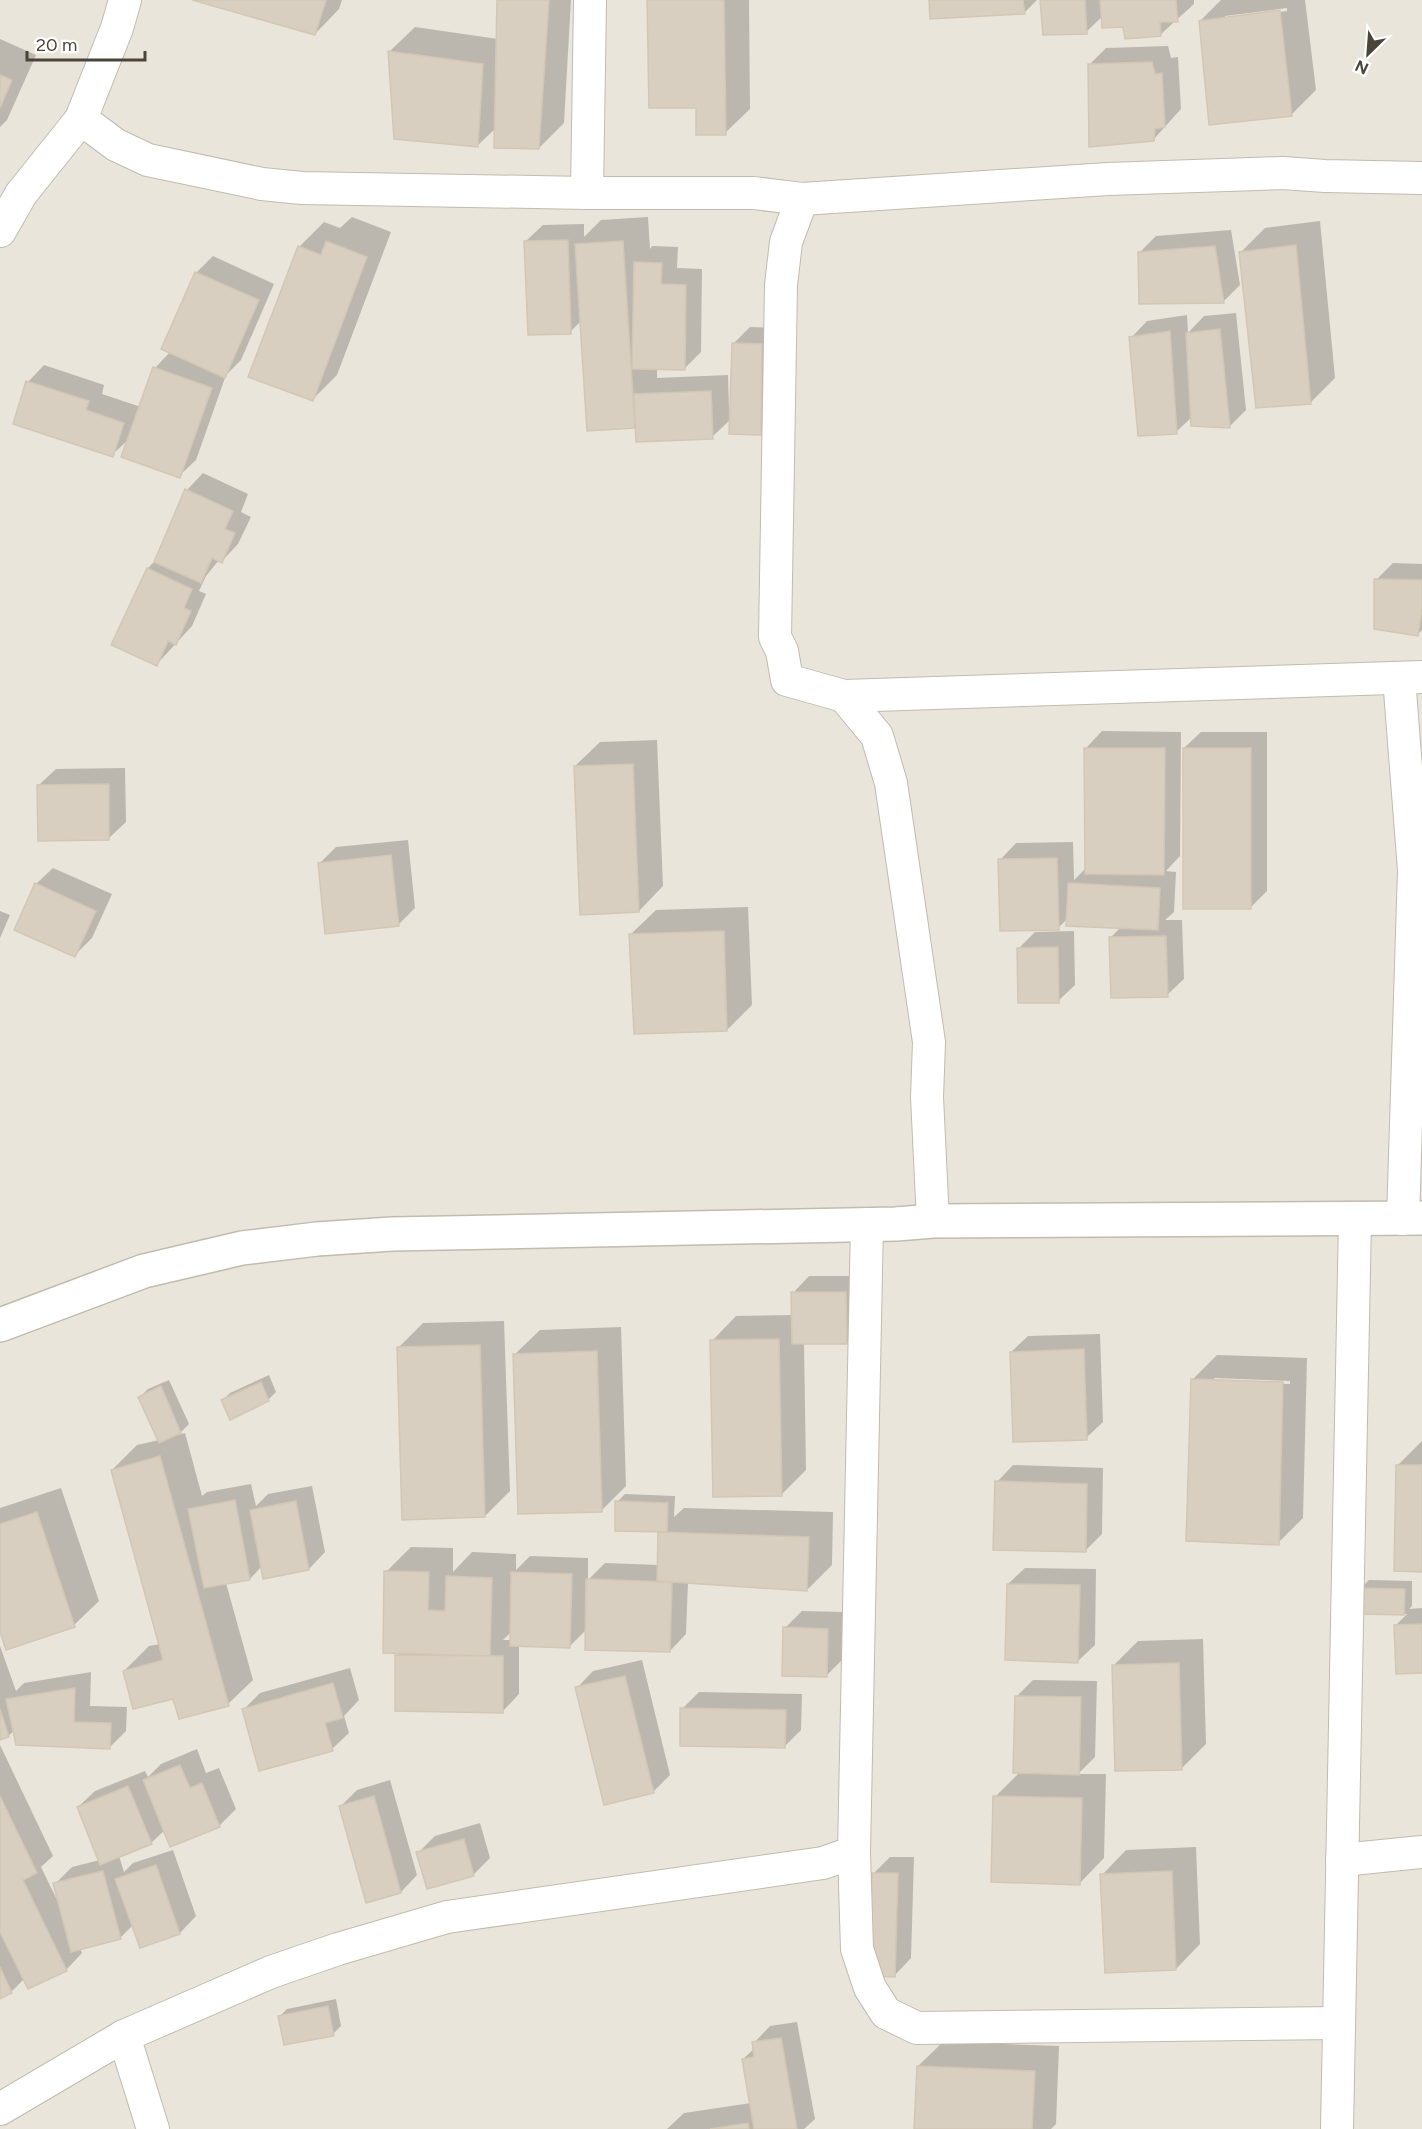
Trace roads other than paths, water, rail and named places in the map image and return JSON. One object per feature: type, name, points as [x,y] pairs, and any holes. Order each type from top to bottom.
[{"type":"street","points":[[0,231],[21,194],[81,119],[117,27],[125,0]]},
{"type":"street","points":[[587,193],[590,0]]},
{"type":"street","points":[[81,119],[116,145],[148,160],[262,184],[302,188],[587,193],[754,193],[802,199],[1154,177],[1283,173],[1422,178]]},
{"type":"street","points":[[754,193],[786,242]]},
{"type":"street","points":[[0,1325],[144,1272],[242,1248],[392,1234],[933,1221],[1412,1218],[1414,870],[1410,677],[844,696],[787,680],[782,651],[775,637],[782,285],[786,242],[802,199]]},
{"type":"street","points":[[844,696],[877,736],[891,783],[929,1042],[927,1097],[933,1221]]},
{"type":"street","points":[[1337,2129],[1355,1219]]},
{"type":"street","points":[[867,1224],[854,1852],[857,1948],[870,1988],[886,2013],[917,2028],[1339,2024]]},
{"type":"street","points":[[0,2109],[124,2036],[271,1972],[338,1949],[447,1917],[823,1863],[854,1852]]},
{"type":"street","points":[[1342,1860],[1422,1852]]},
{"type":"street","points":[[124,2036],[153,2129]]}]
